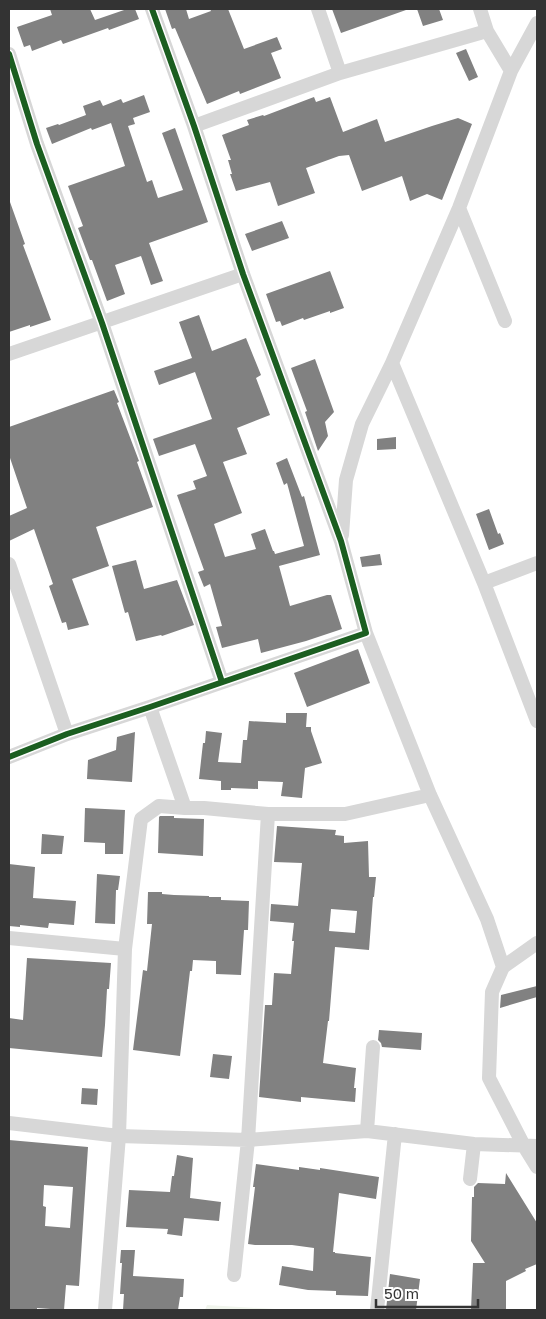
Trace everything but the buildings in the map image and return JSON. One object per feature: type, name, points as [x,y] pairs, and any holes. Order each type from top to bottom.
[{"type":"street","points":[[152,9],[194,126],[243,274],[342,541],[366,633],[430,795],[487,918],[504,967]]},
{"type":"street","points":[[318,9],[340,73]]},
{"type":"street","points":[[480,9],[487,31],[511,71]]},
{"type":"street","points":[[342,541],[346,480],[362,424],[392,363],[459,208],[511,71],[537,22]]},
{"type":"street","points":[[194,126],[340,73],[487,31]]},
{"type":"street","points":[[9,54],[37,144],[102,323],[222,682]]},
{"type":"street","points":[[459,208],[505,321]]},
{"type":"street","points":[[9,354],[243,274]]},
{"type":"street","points":[[392,363],[484,583],[537,721]]},
{"type":"street","points":[[484,583],[537,563]]},
{"type":"street","points":[[9,564],[67,734]]},
{"type":"street","points":[[9,757],[67,734],[366,633]]},
{"type":"street","points":[[150,707],[185,808]]},
{"type":"street","points":[[105,1310],[119,1136],[126,949],[141,819],[159,806],[268,814],[345,814],[430,795]]},
{"type":"street","points":[[234,1275],[248,1140],[268,814]]},
{"type":"street","points":[[9,938],[126,949]]},
{"type":"street","points":[[537,944],[504,967],[492,992],[490,1078],[530,1146],[537,1167]]},
{"type":"street","points":[[367,1131],[373,1047]]},
{"type":"street","points":[[9,1123],[119,1136],[248,1140],[367,1131],[474,1144],[530,1146]]},
{"type":"street","points":[[377,1310],[395,1134]]},
{"type":"street","points":[[470,1180],[474,1144]]},
{"type":"shaded area","points":[[207,1305],[292,1310],[205,1310]]},
{"type":"cycle path","points":[[9,757],[67,734],[366,633],[341,541],[243,274],[194,126],[152,9]]},
{"type":"cycle path","points":[[9,54],[37,144],[102,323],[222,682]]}]
